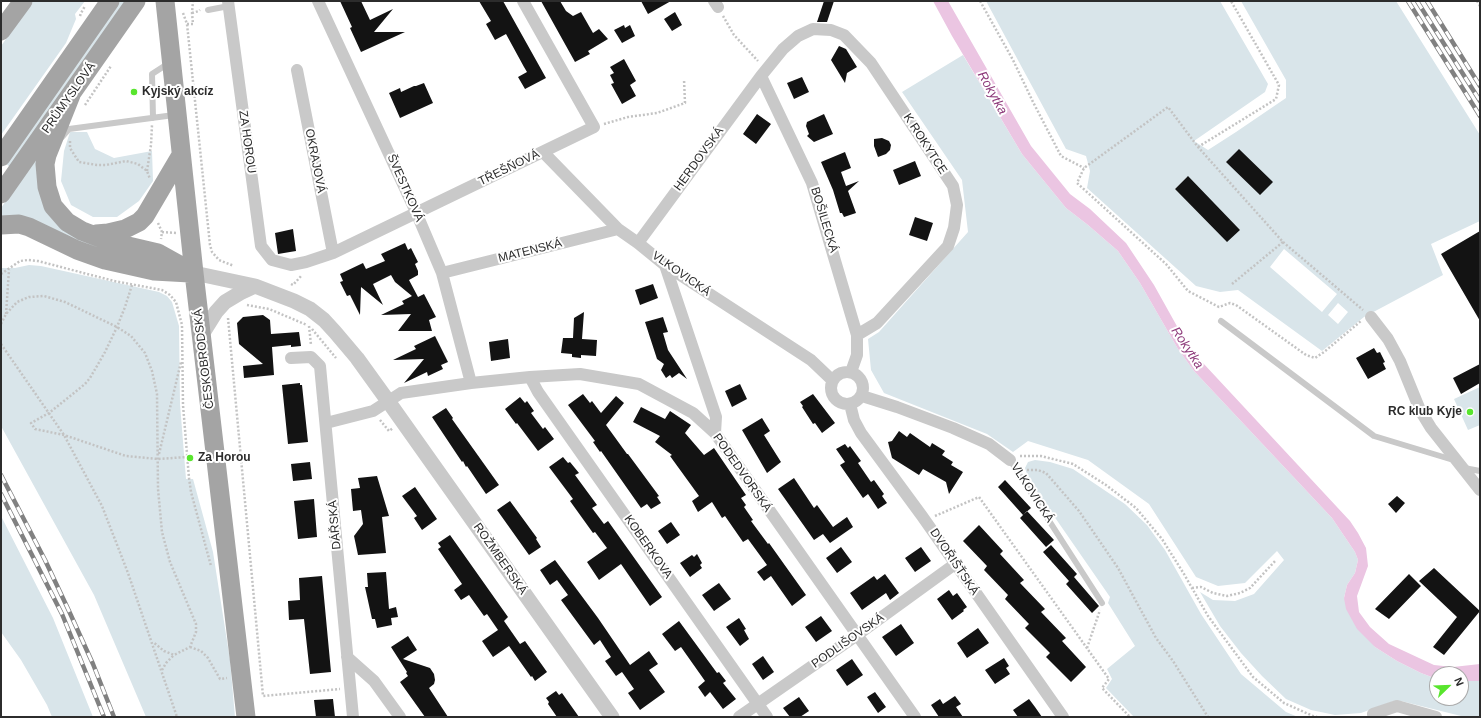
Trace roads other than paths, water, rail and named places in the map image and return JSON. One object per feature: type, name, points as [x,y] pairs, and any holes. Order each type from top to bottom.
[{"type":"main road","points":[[1,31],[22,1]]},
{"type":"main road","name":"PRŮMYSLOVÁ","points":[[1,157],[110,1]]},
{"type":"main road","name":"PRŮMYSLOVÁ","points":[[1,194],[136,1]]},
{"type":"main road","name":"ČESKOBRODSKÁ","points":[[172,4],[168,25],[181,155],[246,717]]},
{"type":"main road","points":[[71,95],[47,155],[45,176],[53,206],[67,222],[82,231],[111,242],[158,253],[194,273]]},
{"type":"main road","points":[[82,231],[92,234],[108,233],[125,229],[139,222],[148,212],[181,155]]},
{"type":"main road","points":[[1,225],[19,224],[29,227],[76,250],[118,264],[154,271],[194,273]]},
{"type":"street","name":"ŠVESTKOVÁ","points":[[318,1],[416,212],[442,273],[471,383]]},
{"type":"street","name":"TŘEŠŇOVÁ","points":[[291,265],[306,262],[333,253],[594,127],[523,1]]},
{"type":"street","name":"ZA HOROU","points":[[228,3],[261,246],[272,260],[291,265]]},
{"type":"street","name":"K ROKYTCE","points":[[761,76],[783,50],[798,36],[813,29],[831,30],[844,35],[871,63],[953,186],[957,205],[954,228],[948,246],[877,323],[858,335]]},
{"type":"street","name":"OKRAJOVÁ","points":[[297,70],[333,253]]},
{"type":"street","name":"HERDOVSKÁ","points":[[638,243],[761,76]]},
{"type":"street","name":"BOŠILECKÁ","points":[[761,76],[812,182],[858,335],[857,355],[851,372]]},
{"type":"street","name":"VLKOVICKÁ","points":[[543,152],[618,229],[665,265],[810,360],[832,380]]},
{"type":"street","name":"MATENSKÁ","points":[[442,273],[618,229]]},
{"type":"street","points":[[665,265],[716,417],[715,433]]},
{"type":"street","name":"ROŽMBERSKÁ","points":[[194,273],[255,286],[294,301],[324,320],[357,358],[612,717]]},
{"type":"street","points":[[201,336],[216,312],[225,302],[240,292],[255,286]]},
{"type":"street","points":[[1369,316],[1388,339],[1400,361],[1420,410],[1453,457],[1480,490]]},
{"type":"street","name":"DÁŘSKÁ","points":[[291,358],[311,357],[320,366],[353,717]]},
{"type":"street","points":[[843,372],[851,372],[859,376],[863,384],[864,391],[862,396],[855,403],[843,404],[837,401],[833,396],[830,389],[832,380],[843,372]]},
{"type":"street","name":"PODEDVORSKÁ","points":[[388,401],[401,393],[471,383],[580,374],[639,384],[693,413],[715,433],[915,717]]},
{"type":"street","name":"KOBERKOVA","points":[[530,377],[538,392],[767,717]]},
{"type":"street","name":"VLKOVICKÁ","points":[[862,396],[897,407],[960,431],[989,444],[1010,460]]},
{"type":"street","points":[[326,423],[373,411],[388,401]]},
{"type":"street","name":"DVOŘIŠŤSKÁ","points":[[850,404],[854,420],[861,433],[926,521],[1063,717]]},
{"type":"street","name":"PODLIŠOVSKÁ","points":[[739,717],[857,636],[955,564]]},
{"type":"street","points":[[347,658],[374,681],[400,717]]},
{"type":"street","points":[[1373,714],[1397,706],[1436,717]]},
{"type":"lane","points":[[208,10],[228,3]]},
{"type":"lane","points":[[153,118],[152,74],[172,61]]},
{"type":"lane","points":[[47,155],[69,129],[177,115]]},
{"type":"lane","points":[[1221,321],[1374,436],[1450,459],[1453,457]]},
{"type":"lane","name":"VLKOVICKÁ","points":[[1010,460],[1102,603]]},
{"type":"lane","points":[[1461,467],[1480,471]]},
{"type":"water","name":"Rokytka","points":[[933,1],[948,1],[1031,146],[1070,194],[1090,209],[1126,243],[1154,285],[1183,337],[1203,363],[1350,521],[1366,548],[1368,566],[1357,596],[1359,612],[1370,627],[1389,644],[1434,665],[1444,666],[1429,666],[1429,676],[1421,673],[1397,661],[1375,647],[1357,629],[1346,609],[1344,598],[1347,585],[1355,573],[1358,560],[1355,552],[1332,518],[1194,371],[1178,349],[1140,283],[1118,251],[1066,208],[1022,154]]},
{"type":"water","points":[[1480,664],[1480,681],[1469,681],[1469,666],[1462,666]]},
{"type":"railway","points":[[1408,1],[1480,116]]},
{"type":"railway","points":[[1417,1],[1480,101]]},
{"type":"railway","points":[[1427,1],[1480,86]]},
{"type":"railway","points":[[1,475],[45,560],[69,611],[93,664],[114,717]]},
{"type":"railway","points":[[1,494],[62,614],[104,717]]},
{"type":"place","name":"Kyjský akcíz","points":[[134,92]]},
{"type":"place","name":"RC klub Kyje","points":[[1470,412]]},
{"type":"place","name":"Za Horou","points":[[190,458]]}]
